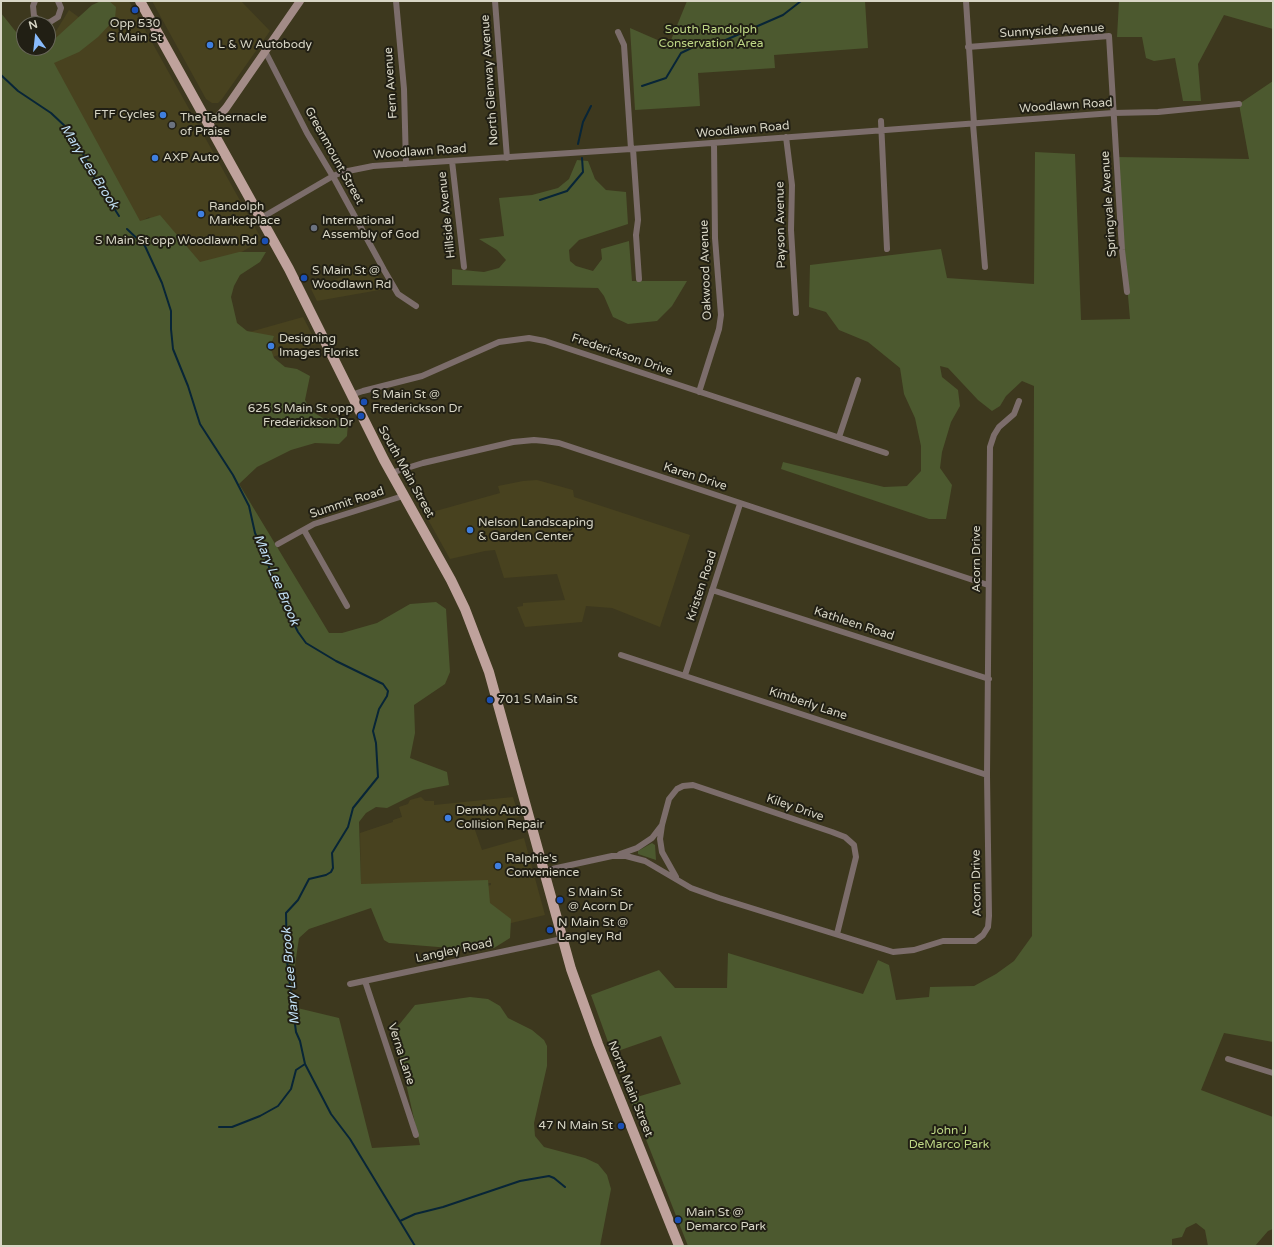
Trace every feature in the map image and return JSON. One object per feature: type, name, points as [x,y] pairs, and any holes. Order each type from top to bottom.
[{"type":"main road","name":"South Main Street","points":[[140,1],[301,291],[351,396],[403,496],[451,580],[477,638],[502,718],[562,939]]},
{"type":"main road","points":[[208,122],[222,112],[300,1]]},
{"type":"main road","name":"North Main Street","points":[[562,939],[598,1044],[679,1246]]},
{"type":"street","points":[[35,1],[33,6],[34,16],[41,22],[46,23],[58,17],[61,8],[60,2]]},
{"type":"street","name":"Fern Avenue","points":[[396,1],[404,89],[406,164]]},
{"type":"street","name":"North Glenway Avenue","points":[[495,1],[507,158]]},
{"type":"street","points":[[966,1],[973,124],[984,267]]},
{"type":"street","points":[[618,32],[624,45],[632,149],[639,279]]},
{"type":"street","name":"Sunnyside Avenue","points":[[968,47],[1109,36],[1113,113]]},
{"type":"street","name":"Greenmount Street","points":[[265,51],[308,134],[398,294],[416,306]]},
{"type":"street","name":"Woodlawn Road","points":[[261,218],[333,176],[359,168],[1113,113],[1158,112],[1239,104]]},
{"type":"street","name":"Springvale Avenue","points":[[1113,113],[1122,250],[1128,292]]},
{"type":"street","points":[[881,121],[887,248]]},
{"type":"street","name":"Payson Avenue","points":[[786,137],[792,185],[791,230],[796,313]]},
{"type":"street","name":"Oakwood Avenue","points":[[699,392],[719,329],[721,315],[715,238],[714,143]]},
{"type":"street","name":"Hillside Avenue","points":[[452,161],[464,267]]},
{"type":"street","name":"Frederickson Drive","points":[[351,396],[363,391],[422,376],[499,342],[529,338],[545,341],[886,453]]},
{"type":"street","points":[[839,437],[858,380]]},
{"type":"street","name":"Acorn Drive","points":[[543,872],[612,856],[626,856],[645,861],[677,878],[691,888],[893,952],[914,950],[943,941],[975,941],[983,935],[988,927],[989,916],[987,775],[990,447],[994,435],[999,427],[1014,414],[1019,401]]},
{"type":"street","name":"Karen Drive","points":[[391,473],[423,463],[513,442],[534,440],[559,443],[988,585]]},
{"type":"street","name":"Summit Road","points":[[278,544],[320,522],[403,496]]},
{"type":"street","name":"Kristen Road","points":[[685,675],[740,504]]},
{"type":"street","points":[[304,530],[347,606]]},
{"type":"street","name":"Kathleen Road","points":[[712,590],[988,679]]},
{"type":"street","name":"Kimberly Lane","points":[[621,655],[987,775]]},
{"type":"street","name":"Kiley Drive","points":[[677,878],[662,852],[660,839],[662,825],[670,800],[677,789],[693,785],[845,837],[854,845],[856,857],[837,934]]},
{"type":"street","name":"Kiley Drive","points":[[612,856],[637,848],[652,838],[662,825]]},
{"type":"street","name":"Langley Road","points":[[350,984],[562,939]]},
{"type":"street","name":"Verna Lane","points":[[365,980],[416,1135]]},
{"type":"street","points":[[1228,1059],[1273,1073]]},
{"type":"shaded area","points":[[109,1],[129,1],[262,240],[187,284],[149,217],[124,231],[49,56],[56,56],[56,31],[69,10],[92,27]]},
{"type":"shaded area","points":[[152,1],[241,1],[270,31],[222,99],[218,103],[212,103],[206,99]]},
{"type":"shaded area","points":[[372,265],[385,289],[317,301],[311,289]]},
{"type":"shaded area","points":[[303,317],[317,344],[210,375],[200,346]]},
{"type":"shaded area","points":[[537,480],[573,490],[574,497],[690,535],[660,627],[612,608],[586,606],[582,622],[525,627],[517,607],[523,606],[523,603],[565,600],[557,574],[504,578],[495,550],[450,559],[425,514],[500,493],[498,486]]},
{"type":"shaded area","points":[[421,797],[425,801],[434,801],[434,805],[513,797],[519,817],[475,830],[482,850],[524,838],[545,915],[490,928],[476,888],[491,885],[491,883],[361,887],[360,833],[393,822],[393,820],[402,817],[399,807],[408,804],[410,800]]},
{"type":"green space","points":[[101,1],[109,1],[116,7],[115,19],[98,37],[79,52],[54,63],[140,221],[160,215],[200,262],[239,252],[266,252],[260,262],[240,275],[234,286],[231,297],[237,323],[247,331],[274,336],[270,347],[274,358],[285,367],[297,369],[310,376],[305,400],[311,411],[323,418],[337,418],[348,423],[347,436],[339,444],[315,443],[291,450],[257,467],[239,484],[329,633],[342,633],[377,623],[410,604],[436,602],[446,609],[450,672],[445,684],[414,705],[415,733],[410,758],[447,772],[449,785],[423,790],[387,808],[376,807],[366,813],[359,822],[361,884],[488,880],[490,903],[511,919],[510,938],[494,948],[475,950],[389,943],[384,940],[371,908],[309,929],[299,938],[289,1006],[339,1018],[372,1148],[420,1145],[394,1031],[415,1005],[470,997],[488,999],[500,1006],[508,1018],[532,1030],[544,1040],[547,1046],[547,1066],[534,1123],[535,1136],[544,1147],[585,1158],[598,1164],[607,1175],[611,1189],[600,1246],[1,1246],[1,13],[16,32],[16,56],[56,56],[56,38],[92,5]]},
{"type":"green space","name":"South Randolph Conservation Area","points":[[687,1],[865,1],[868,48],[774,55],[775,68],[698,73],[700,106],[635,110],[630,28],[669,45]]},
{"type":"green space","points":[[1119,1],[1273,1],[1273,29],[1224,15],[1198,64],[1201,101],[1183,101],[1175,58],[1154,61],[1146,58],[1142,37],[1117,37]]},
{"type":"green space","name":"John J DeMarco Park","points":[[1273,81],[1273,1042],[1224,1033],[1201,1090],[1273,1117],[1273,1229],[1268,1231],[1255,1246],[1208,1246],[1205,1230],[1196,1223],[1186,1228],[1182,1237],[1172,1239],[1172,1246],[688,1246],[630,1099],[681,1084],[661,1036],[612,1053],[591,995],[659,970],[675,988],[727,988],[728,953],[863,994],[878,960],[889,965],[896,1000],[929,997],[930,987],[974,986],[996,974],[1014,961],[1032,936],[1034,386],[1022,381],[1006,396],[1000,406],[992,411],[978,400],[948,368],[940,366],[942,377],[958,390],[960,406],[951,422],[942,452],[940,468],[952,485],[946,519],[929,519],[781,469],[783,462],[884,487],[907,486],[921,471],[921,446],[915,418],[904,394],[900,368],[868,342],[839,330],[826,312],[809,307],[810,265],[941,249],[947,278],[1034,284],[1035,152],[1075,154],[1081,320],[1130,319],[1116,157],[1249,159],[1239,104]]},
{"type":"green space","points":[[577,160],[588,161],[595,179],[606,190],[626,192],[628,224],[579,240],[569,250],[570,261],[576,266],[593,271],[602,259],[601,249],[629,241],[632,281],[687,281],[672,306],[657,321],[628,324],[613,317],[604,296],[598,288],[452,285],[452,269],[484,272],[499,268],[506,260],[497,250],[479,239],[504,236],[499,198],[532,195],[558,188],[569,179]]},
{"type":"green space","points":[[652,843],[655,845],[656,860],[638,854],[638,851]]},
{"type":"waterway","points":[[642,86],[666,78],[681,53],[702,43],[721,42],[783,15],[801,1]]},
{"type":"waterway","name":"Mary Lee Brook","points":[[1,75],[18,91],[51,113],[67,128],[80,147],[93,175],[119,216]]},
{"type":"waterway","points":[[578,144],[583,122],[591,106]]},
{"type":"waterway","points":[[540,200],[567,191],[583,172],[582,158]]},
{"type":"waterway","name":"Mary Lee Brook","points":[[127,229],[145,246],[162,283],[171,311],[173,349],[188,386],[200,424],[233,475],[249,506],[255,533],[265,555],[276,588],[298,632],[306,643],[336,661],[383,684],[388,691],[387,696],[379,709],[373,731],[376,743],[378,777],[353,808],[348,827],[332,853],[333,868],[331,872],[326,875],[309,879],[298,900],[286,913],[287,961],[296,1032],[300,1041],[305,1064],[331,1114],[350,1139],[415,1246]]},
{"type":"waterway","points":[[219,1127],[232,1127],[260,1116],[278,1106],[291,1089],[296,1070],[305,1064]]},
{"type":"waterway","points":[[400,1221],[415,1214],[443,1207],[520,1181],[549,1176],[565,1187]]},
{"type":"place","name":"Opp 530 S Main St","points":[[135,10]]},
{"type":"place","name":"L & W Autobody","points":[[210,45]]},
{"type":"place","name":"FTF Cycles","points":[[163,115]]},
{"type":"place","name":"The Tabernacle of Praise","points":[[172,125]]},
{"type":"place","name":"AXP Auto","points":[[155,158]]},
{"type":"place","name":"Randolph Marketplace","points":[[201,214]]},
{"type":"place","name":"International Assembly of God","points":[[314,228]]},
{"type":"place","name":"S Main St opp Woodlawn Rd","points":[[265,241]]},
{"type":"place","name":"S Main St @ Woodlawn Rd","points":[[304,278]]},
{"type":"place","name":"Designing Images Florist","points":[[271,346]]},
{"type":"place","name":"S Main St @ Frederickson Dr","points":[[364,402]]},
{"type":"place","name":"625 S Main St opp Frederickson Dr","points":[[361,416]]},
{"type":"place","name":"Nelson Landscaping & Garden Center","points":[[470,530]]},
{"type":"place","name":"701 S Main St","points":[[490,700]]},
{"type":"place","name":"Demko Auto Collision Repair","points":[[448,818]]},
{"type":"place","name":"Ralphie's Convenience","points":[[498,866]]},
{"type":"place","name":"S Main St @ Acorn Dr","points":[[560,900]]},
{"type":"place","name":"N Main St @ Langley Rd","points":[[550,930]]},
{"type":"place","name":"47 N Main St","points":[[621,1126]]},
{"type":"place","name":"Main St @ Demarco Park","points":[[678,1220]]}]
